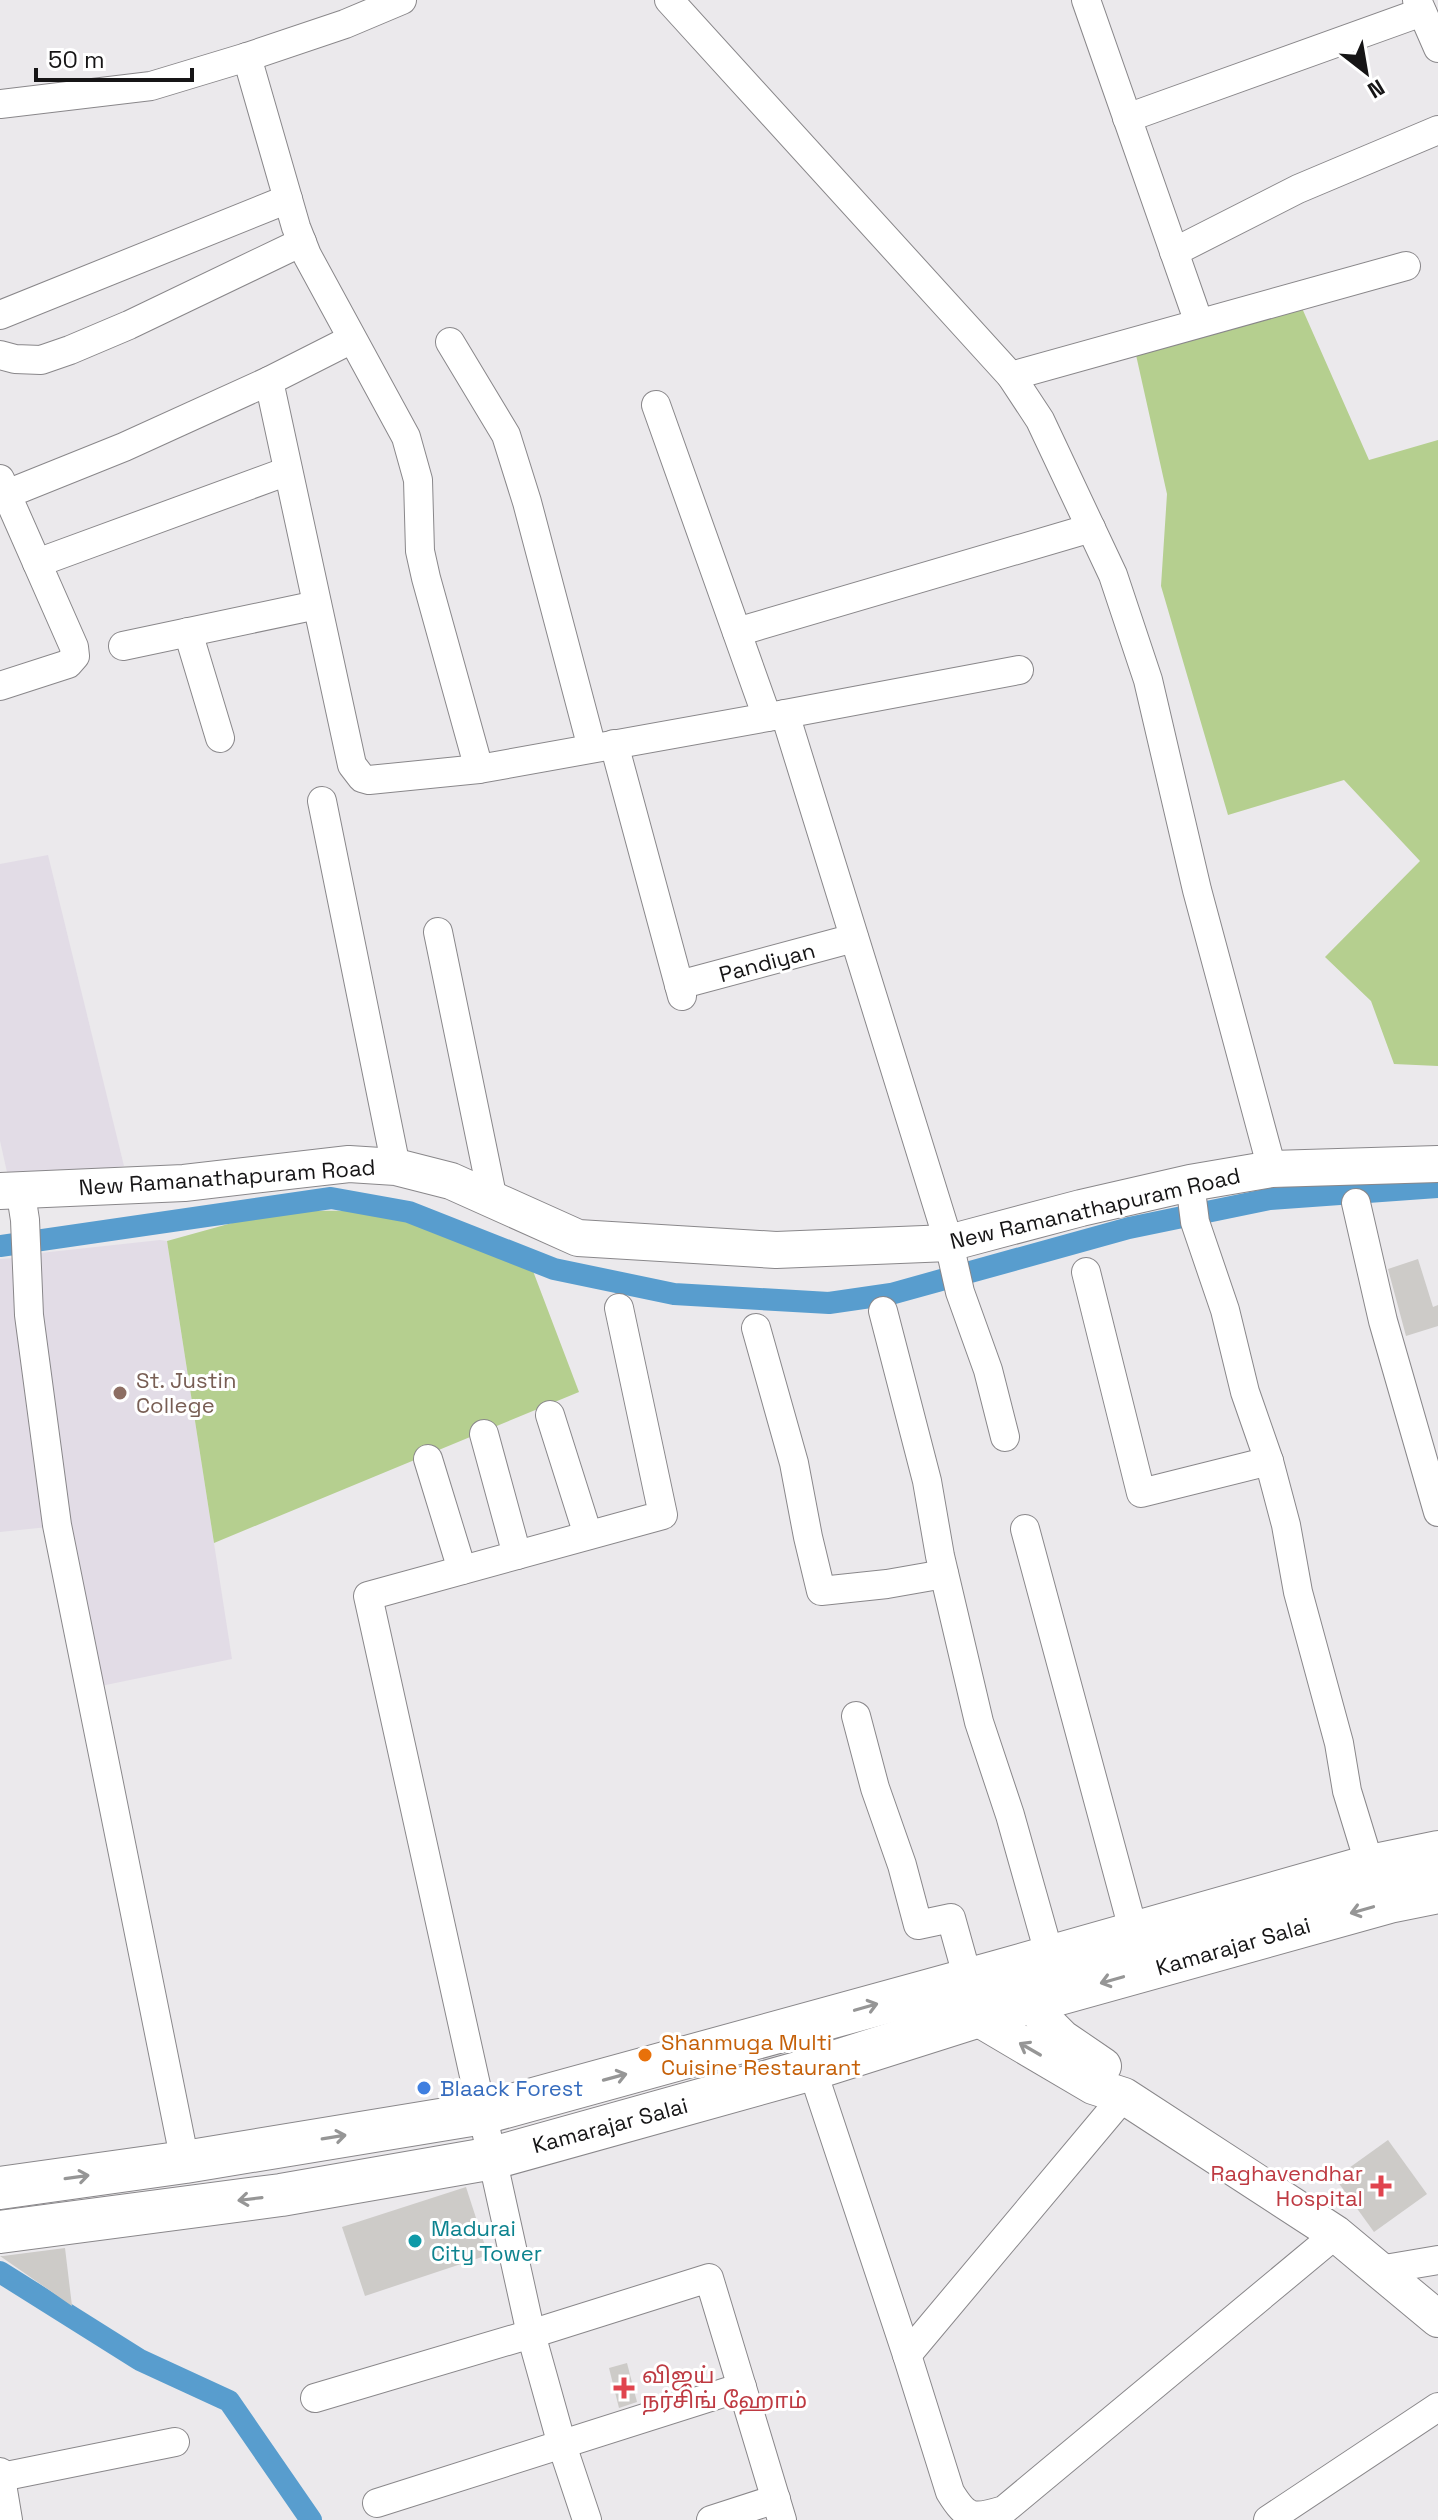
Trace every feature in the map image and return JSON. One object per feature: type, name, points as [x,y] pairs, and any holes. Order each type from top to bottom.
[{"type":"highway","name":"Kamarajar Salai","points":[[0,2232],[281,2195],[493,2158],[812,2069],[975,1987],[1050,1957],[1370,1866],[1438,1852]]},
{"type":"highway","name":"Kamarajar Salai","points":[[0,2188],[185,2162],[483,2113],[798,2026],[975,1987],[1033,2001],[1374,1906],[1438,1892]]},
{"type":"main road","name":"New Ramanathapuram Road","points":[[15,1200],[349,1164],[396,1167],[451,1181],[578,1238],[954,1265],[1081,1208],[1192,1204],[1272,1169],[1438,1164]]},
{"type":"main road","points":[[975,1987],[1093,2086],[1124,2096],[1336,2234],[1438,2319]]},
{"type":"main road","points":[[1033,2001],[1044,2020],[1062,2038],[1109,2070],[1124,2096]]},
{"type":"street","points":[[0,104],[151,86],[345,24],[402,0]]},
{"type":"street","points":[[669,0],[1011,376],[1040,420],[1113,575],[1148,680],[1197,890],[1272,1169]]},
{"type":"street","points":[[1086,0],[1199,323]]},
{"type":"street","points":[[1127,118],[1420,6],[1438,48]]},
{"type":"street","points":[[247,57],[302,242],[412,453],[418,480],[420,551],[479,769]]},
{"type":"street","points":[[1174,252],[1298,189],[1438,130]]},
{"type":"street","points":[[0,315],[288,199]]},
{"type":"street","points":[[0,355],[41,360],[70,350],[302,242]]},
{"type":"street","points":[[1011,376],[1406,266]]},
{"type":"street","points":[[0,686],[68,664],[75,656],[74,647],[4,486],[124,447],[269,381],[352,339]]},
{"type":"street","points":[[450,342],[506,435],[603,746]]},
{"type":"street","points":[[269,381],[352,765],[362,778],[369,780],[479,769],[1019,670]]},
{"type":"street","points":[[656,405],[737,632],[776,716],[854,938],[988,1370],[1005,1437]]},
{"type":"street","points":[[37,563],[288,471]]},
{"type":"street","points":[[737,632],[1091,528]]},
{"type":"street","points":[[123,646],[317,605]]},
{"type":"street","points":[[188,632],[220,738]]},
{"type":"street","name":"Pandiyan","points":[[603,746],[681,991],[854,938]]},
{"type":"street","points":[[322,801],[396,1167]]},
{"type":"street","points":[[438,932],[493,1200]]},
{"type":"street","points":[[15,1200],[26,1252],[29,1315],[57,1525],[185,2162]]},
{"type":"street","points":[[1356,1203],[1383,1321],[1438,1512]]},
{"type":"street","points":[[1192,1204],[1225,1310],[1245,1392],[1269,1461],[1286,1525],[1298,1592],[1339,1743],[1347,1791],[1370,1866]]},
{"type":"street","points":[[1086,1272],[1141,1493],[1269,1461]]},
{"type":"street","points":[[587,2520],[531,2334],[368,1596],[663,1515],[619,1308]]},
{"type":"street","points":[[883,1311],[927,1481],[944,1574],[979,1722],[1010,1815],[1050,1957],[1033,2001]]},
{"type":"street","points":[[756,1328],[794,1463],[821,1591],[944,1574]]},
{"type":"street","points":[[550,1415],[588,1535]]},
{"type":"street","points":[[484,1434],[517,1555]]},
{"type":"street","points":[[428,1459],[462,1570]]},
{"type":"street","points":[[1025,1529],[1134,1933]]},
{"type":"street","points":[[856,1716],[918,1925],[951,1918],[975,1987]]},
{"type":"street","points":[[798,2026],[950,2492],[961,2511],[980,2517],[1004,2510],[1336,2234]]},
{"type":"street","points":[[907,2355],[1124,2096]]},
{"type":"street","points":[[1379,2270],[1438,2260]]},
{"type":"street","points":[[315,2398],[709,2278],[779,2510],[711,2520]]},
{"type":"street","points":[[377,2503],[742,2387]]},
{"type":"street","points":[[1268,2520],[1297,2511],[1438,2407]]},
{"type":"street","points":[[8,2520],[0,2474],[175,2442]]},
{"type":"shaded area","points":[[48,855],[124,1166],[9,1181],[0,1141],[0,864]]},
{"type":"shaded area","name":"St. Justin College","points":[[167,1241],[232,1659],[96,1687],[67,1532],[31,1254]]},
{"type":"shaded area","points":[[14,1258],[48,1527],[0,1532],[0,1259]]},
{"type":"green space","points":[[1298,299],[1369,460],[1438,440],[1438,1066],[1394,1064],[1371,1001],[1325,957],[1420,861],[1344,780],[1228,815],[1161,586],[1167,494],[1134,346]]},
{"type":"green space","points":[[298,1211],[381,1214],[446,1234],[533,1271],[579,1392],[214,1543],[167,1241],[250,1218]]},
{"type":"building","points":[[1418,1259],[1433,1307],[1438,1305],[1438,1326],[1406,1336],[1388,1269]]},
{"type":"building","name":"Raghavendhar Hospital","points":[[1388,2140],[1427,2194],[1374,2232],[1335,2178]]},
{"type":"building","name":"Madurai City Tower","points":[[466,2187],[488,2255],[365,2296],[342,2227]]},
{"type":"building","points":[[65,2248],[72,2306],[0,2256],[3,2256]]},
{"type":"building","name":"விஜய் நர்சிங் ஹோம்","points":[[627,2363],[637,2402],[619,2408],[609,2368]]},
{"type":"waterway","points":[[0,1246],[331,1198],[409,1212],[554,1269],[674,1294],[829,1303],[891,1294],[1129,1228],[1270,1199],[1438,1187]]},
{"type":"waterway","points":[[0,2272],[140,2360],[229,2401],[311,2520]]},
{"type":"place","name":"St. Justin College","points":[[120,1393]]},
{"type":"place","name":"Shanmuga Multi Cuisine Restaurant","points":[[645,2055]]},
{"type":"place","name":"Blaack Forest","points":[[424,2088]]},
{"type":"place","name":"Raghavendhar Hospital","points":[[1381,2186]]},
{"type":"place","name":"Madurai City Tower","points":[[415,2241]]},
{"type":"place","name":"விஜய் நர்சிங் ஹோம்","points":[[624,2388]]}]
